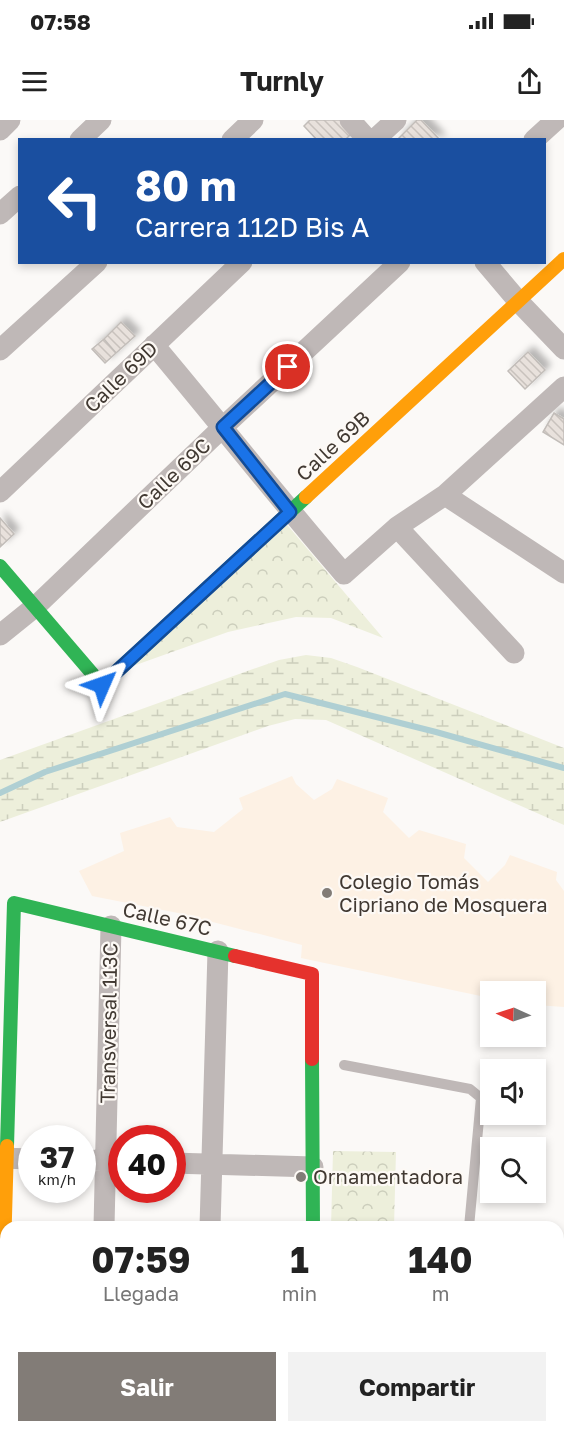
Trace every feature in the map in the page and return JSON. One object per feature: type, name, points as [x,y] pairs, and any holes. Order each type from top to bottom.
[{"type":"street","points":[[0,130],[10,120]]},
{"type":"street","points":[[82,138],[101,120]]},
{"type":"street","points":[[234,138],[253,120]]},
{"type":"street","points":[[350,120],[366,138]]},
{"type":"street","points":[[376,138],[396,120]]},
{"type":"street","points":[[536,138],[556,120]]},
{"type":"street","points":[[0,214],[18,198]]},
{"type":"street","name":"Calle 69B","points":[[36,606],[102,685],[564,259]]},
{"type":"street","points":[[0,350],[95,264]]},
{"type":"street","name":"Calle 69D","points":[[0,492],[240,264]]},
{"type":"street","name":"Calle 69C","points":[[0,635],[36,606],[398,264]]},
{"type":"street","points":[[487,264],[518,302],[564,349]]},
{"type":"street","points":[[154,345],[290,512],[344,574],[397,527],[445,495],[564,387]]},
{"type":"street","points":[[445,495],[562,568]]},
{"type":"street","points":[[397,527],[514,653]]},
{"type":"street","points":[[0,567],[36,606]]},
{"type":"street","name":"Calle 67C","points":[[3,1158],[14,903],[312,974],[313,1167]]},
{"type":"street","name":"Transversal 113C","points":[[111,926],[114,1125]]},
{"type":"street","points":[[210,1221],[218,951]]},
{"type":"street","points":[[3,1221],[3,1158],[18,1159]]},
{"type":"street","points":[[186,1163],[313,1167],[313,1221]]},
{"type":"street","name":"Transversal 113C","points":[[105,1221],[108,1201]]},
{"type":"lane","points":[[344,1065],[470,1089],[481,1098],[470,1221]]},
{"type":"shaded area","name":"Colegio Tomás Cipriano de Mosquera","points":[[292,776],[296,784],[314,800],[332,789],[337,779],[388,798],[383,812],[409,838],[419,830],[466,844],[464,858],[488,882],[505,865],[510,855],[557,872],[556,880],[564,891],[564,1007],[546,1006],[546,981],[480,981],[480,996],[301,958],[302,945],[178,913],[92,896],[79,871],[124,851],[120,833],[170,817],[177,827],[214,832],[243,809],[239,798]]},
{"type":"green space","points":[[283,520],[383,638],[331,618],[296,617],[228,632],[119,671]]},
{"type":"green space","points":[[306,655],[331,658],[357,667],[564,748],[564,825],[326,720],[295,719],[268,726],[0,822],[0,760],[279,660]]},
{"type":"green space","points":[[333,1151],[396,1152],[394,1221],[331,1221]]},
{"type":"building","points":[[310,120],[342,120],[353,132],[347,138],[315,138],[304,126]]},
{"type":"building","points":[[417,120],[421,120],[438,138],[399,138]]},
{"type":"building","points":[[121,322],[135,336],[116,353],[104,339]]},
{"type":"building","points":[[104,339],[116,353],[105,363],[92,349]]},
{"type":"building","points":[[528,352],[545,370],[525,389],[508,371]]},
{"type":"building","points":[[554,413],[564,419],[564,445],[543,432]]},
{"type":"building","points":[[0,518],[14,534],[0,547]]},
{"type":"waterway","points":[[0,793],[45,772],[285,694],[436,732],[564,768]]},
{"type":"traffic: fast","points":[[0,566],[102,685],[306,497]]},
{"type":"traffic: fast","points":[[7,1146],[14,903],[235,956]]},
{"type":"traffic: fast","points":[[312,1059],[313,1221]]},
{"type":"traffic: slow","points":[[306,497],[564,259]]},
{"type":"traffic: slow","points":[[5,1221],[7,1146]]},
{"type":"traffic: jam","points":[[235,956],[312,974],[312,1059]]},
{"type":"place","name":"Colegio Tomás Cipriano de Mosquera","points":[[327,893]]},
{"type":"place","name":"Ornamentadora","points":[[301,1177]]},
{"type":"route","points":[[102,685],[290,512],[223,427],[288,367]]}]
